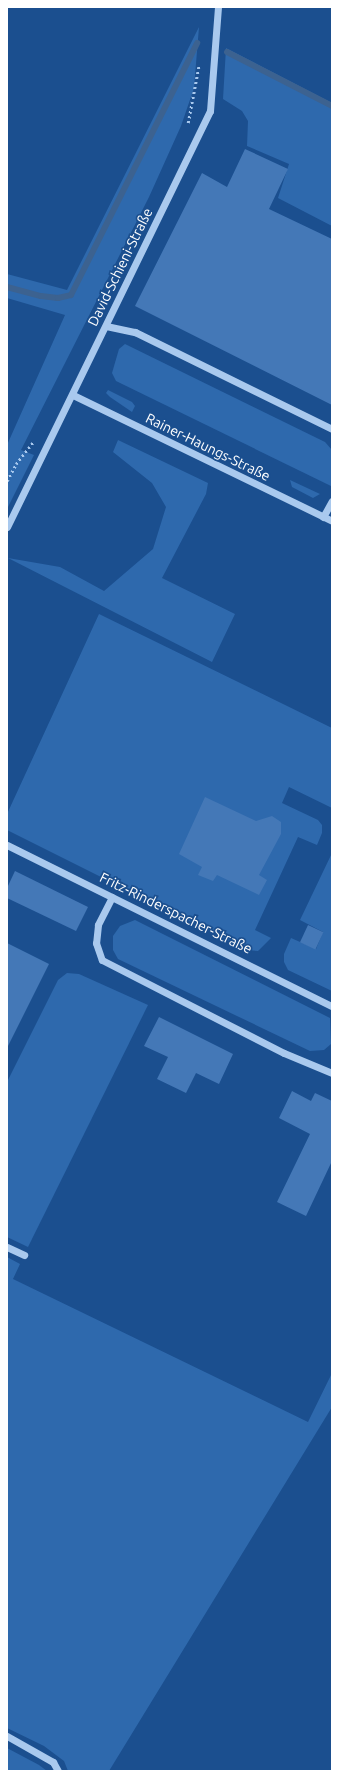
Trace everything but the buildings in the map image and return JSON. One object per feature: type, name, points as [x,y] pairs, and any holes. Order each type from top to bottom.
[{"type":"street","name":"David-Schieni-Straße","points":[[7,527],[210,111],[218,7]]},
{"type":"street","points":[[106,326],[135,332],[332,429]]},
{"type":"street","name":"Rainer-Haungs-Straße","points":[[73,394],[332,521]]},
{"type":"street","points":[[323,517],[332,501]]},
{"type":"street","name":"Fritz-Rinderspacher-Straße","points":[[7,845],[332,1006]]},
{"type":"street","points":[[112,897],[98,925],[96,943],[102,960],[284,1053],[330,1073],[332,1065]]},
{"type":"street","points":[[7,1247],[24,1255]]},
{"type":"street","points":[[7,1736],[53,1762],[58,1771]]},
{"type":"path","points":[[187,126],[199,62]]},
{"type":"path","points":[[7,481],[22,454],[34,441]]},
{"type":"shaded area","points":[[199,27],[194,88],[181,126],[149,197],[21,450],[34,455],[7,509],[7,445],[65,315],[7,298],[7,274],[67,290]]},
{"type":"shaded area","points":[[226,48],[332,103],[332,226],[278,198],[289,164],[247,146],[248,121],[242,111],[223,99]]},
{"type":"shaded area","points":[[125,344],[325,442],[332,450],[331,486],[116,381],[112,373],[119,349]]},
{"type":"shaded area","points":[[108,390],[132,402],[135,406],[132,412],[110,397],[106,393]]},
{"type":"shaded area","points":[[118,440],[208,483],[206,494],[162,578],[235,614],[212,662],[8,558],[60,567],[104,591],[153,549],[166,507],[152,483],[113,452]]},
{"type":"shaded area","points":[[290,480],[320,494],[313,498],[292,487]]},
{"type":"shaded area","points":[[99,614],[332,728],[332,808],[289,787],[282,803],[318,820],[322,825],[322,833],[317,845],[298,837],[255,930],[271,938],[258,951],[247,950],[7,830],[7,814]]},
{"type":"shaded area","points":[[332,853],[332,991],[288,970],[284,962],[284,954],[291,938],[316,949],[323,932],[300,920]]},
{"type":"shaded area","points":[[135,920],[330,1018],[331,1044],[324,1050],[310,1051],[118,959],[113,950],[113,936],[120,926]]},
{"type":"shaded area","points":[[67,973],[79,974],[148,1005],[28,1247],[7,1237],[7,1082],[58,980]]},
{"type":"shaded area","points":[[7,1257],[20,1264],[13,1279],[308,1422],[332,1373],[332,1407],[109,1771],[68,1771],[64,1761],[44,1746],[7,1728]]},
{"type":"shaded area","points":[[7,1748],[39,1765],[47,1771],[7,1771]]},
{"type":"waterway","points":[[7,287],[41,296],[58,298],[71,295],[197,43]]},
{"type":"waterway","points":[[227,52],[332,106]]}]
